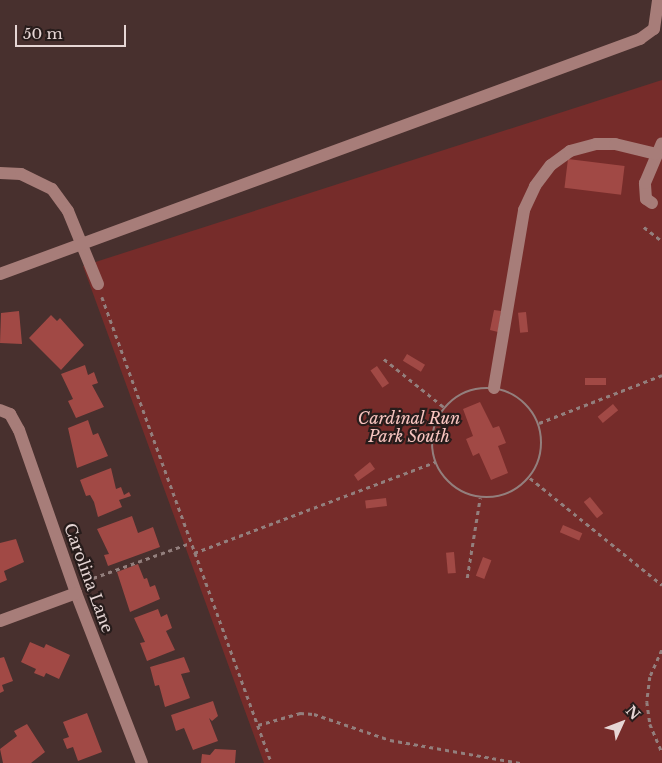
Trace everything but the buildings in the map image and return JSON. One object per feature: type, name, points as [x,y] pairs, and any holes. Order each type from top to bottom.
[{"type":"street","points":[[0,274],[640,39],[654,29],[658,0]]},
{"type":"street","points":[[494,388],[524,210],[535,186],[551,165],[570,152],[596,144],[659,148],[646,183],[646,200],[652,203]]},
{"type":"street","points":[[0,173],[21,174],[52,189],[68,211],[98,284]]},
{"type":"street","name":"Carolina Lane","points":[[0,410],[10,414],[19,430],[76,593],[142,763]]},
{"type":"street","points":[[0,621],[76,593]]},
{"type":"path","points":[[644,227],[662,241]]},
{"type":"path","points":[[98,284],[190,543],[272,763]]},
{"type":"path","points":[[384,359],[444,407]]},
{"type":"path","points":[[539,423],[662,375]]},
{"type":"path","points":[[476,388],[494,388],[521,399],[539,423],[541,451],[530,478],[508,494],[480,498],[452,486],[435,462],[432,434],[444,407],[458,395],[476,388]]},
{"type":"path","points":[[194,554],[435,462]]},
{"type":"path","points":[[530,478],[662,585]]},
{"type":"path","points":[[466,578],[480,498]]},
{"type":"path","points":[[93,578],[190,543]]},
{"type":"path","points":[[662,650],[650,677],[647,702],[650,724],[662,752]]},
{"type":"path","points":[[258,725],[293,714],[314,714],[390,740],[520,763]]},
{"type":"green space","name":"Cardinal Run Park South","points":[[662,80],[662,763],[264,763],[83,266]]}]
